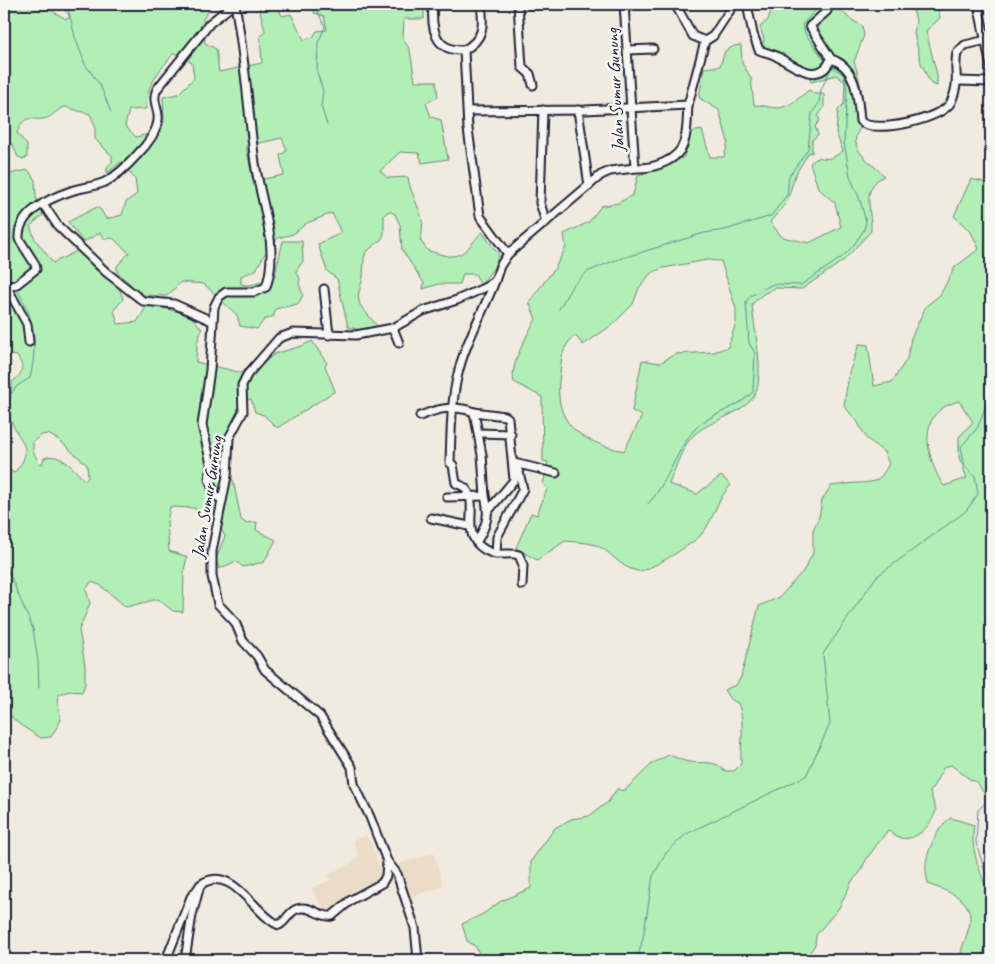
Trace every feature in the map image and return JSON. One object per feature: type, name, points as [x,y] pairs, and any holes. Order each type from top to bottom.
[{"type":"street","points":[[29,342],[27,324],[10,288],[36,269],[36,266],[19,240],[21,224],[28,215],[44,204],[71,191],[104,182],[117,174],[138,154],[157,126],[158,115],[154,98],[157,89],[210,23],[234,4],[244,50],[255,164],[271,246],[272,265],[266,287],[262,290],[254,292],[226,292],[219,297],[214,307],[210,370],[202,425],[211,464],[209,479],[215,495],[222,500]]},
{"type":"street","points":[[433,4],[433,30],[439,43],[447,48],[464,50],[476,43],[481,36],[481,4]]},
{"type":"street","points":[[518,4],[522,67],[530,74],[533,86]]},
{"type":"street","points":[[529,4],[535,4]]},
{"type":"street","name":"Jalan Sumur Gunung","points":[[470,498],[466,488],[456,483],[453,465],[450,463],[452,407],[457,378],[478,318],[489,298],[500,266],[508,254],[601,175],[610,171],[634,168],[632,107],[624,4]]},
{"type":"street","points":[[676,4],[693,36],[705,41]]},
{"type":"street","points":[[634,168],[644,168],[662,163],[680,151],[686,134],[688,105],[705,41],[712,36],[734,4]]},
{"type":"street","points":[[747,4],[752,34],[759,50],[774,55],[805,73],[814,72],[829,63],[839,61],[854,80],[860,122],[866,126],[897,126],[938,115],[951,102],[958,81],[957,53],[965,45],[988,39]]},
{"type":"street","points":[[828,4],[827,11],[810,26],[829,63]]},
{"type":"street","points":[[978,4],[988,39],[991,67]]},
{"type":"street","points":[[628,50],[653,49]]},
{"type":"street","points":[[464,50],[468,111],[480,216],[508,254]]},
{"type":"street","points":[[958,81],[991,82]]},
{"type":"street","points":[[468,111],[578,110],[688,105]]},
{"type":"street","points":[[543,110],[540,203],[546,222]]},
{"type":"street","points":[[578,110],[589,186]]},
{"type":"street","points":[[44,204],[58,226],[106,272],[142,301],[174,304],[212,321]]},
{"type":"street","name":"Jalan Sumur Gunung","points":[[418,960],[415,928],[397,874],[387,861],[370,817],[354,784],[352,767],[340,745],[320,716],[265,670],[243,641],[235,622],[216,601],[212,576],[212,551],[229,464],[229,438],[243,412],[242,385],[246,375],[265,352],[285,334],[356,335],[393,328],[423,311],[480,291],[495,281]]},
{"type":"street","points":[[324,289],[329,335]]},
{"type":"street","points":[[480,291],[489,298]]},
{"type":"street","points":[[393,328],[399,343]]},
{"type":"street","points":[[420,416],[438,409],[452,407],[508,418],[516,464],[523,489],[497,538],[496,554]]},
{"type":"street","points":[[474,412],[485,496],[489,510],[488,519],[477,541]]},
{"type":"street","points":[[478,433],[511,434]]},
{"type":"street","points":[[516,464],[556,473]]},
{"type":"street","points":[[489,510],[514,480],[516,464]]},
{"type":"street","points":[[447,497],[470,498],[485,496]]},
{"type":"street","points":[[470,498],[469,526],[477,541],[486,550],[496,554],[519,555],[522,564],[522,585]]},
{"type":"street","points":[[431,518],[469,526]]},
{"type":"street","points":[[166,960],[191,897],[200,885],[212,880],[229,883],[279,925],[284,923],[293,910],[300,908],[332,916],[351,900],[382,883],[386,876],[387,861]]},
{"type":"street","points":[[185,960],[192,915],[200,885]]},
{"type":"shaded area","points":[[367,835],[381,869],[434,853],[443,886],[407,898],[400,877],[327,914],[311,888],[331,880],[328,875],[353,862],[359,855],[353,840]]},
{"type":"green space","points":[[4,4],[40,4],[66,19],[69,18],[69,15],[59,4],[208,4],[209,10],[203,19],[205,43],[216,49],[219,72],[262,63],[260,37],[265,31],[259,7],[277,4],[282,16],[291,14],[304,40],[313,37],[317,31],[327,30],[324,16],[314,13],[316,4],[380,4],[389,7],[391,4],[409,4],[411,8],[424,7],[424,19],[404,19],[403,39],[410,50],[415,81],[436,81],[438,97],[426,103],[431,117],[441,120],[448,159],[422,163],[419,153],[400,152],[380,171],[388,178],[408,177],[421,216],[422,232],[420,240],[428,251],[454,256],[464,252],[482,232],[499,255],[494,267],[481,285],[475,274],[463,274],[460,284],[439,284],[423,289],[424,283],[402,250],[400,225],[395,214],[389,211],[384,215],[384,234],[381,240],[366,252],[363,277],[358,296],[360,305],[377,326],[361,330],[348,327],[337,279],[327,271],[318,244],[341,233],[332,213],[307,223],[293,234],[278,238],[264,255],[256,270],[241,276],[241,284],[250,285],[275,275],[283,241],[302,241],[303,261],[296,271],[300,278],[299,284],[303,295],[298,304],[275,309],[274,316],[264,320],[257,329],[240,326],[237,315],[204,284],[181,282],[167,296],[142,295],[117,272],[117,266],[129,253],[113,238],[105,239],[100,233],[83,242],[68,222],[97,207],[106,219],[122,215],[126,202],[137,194],[135,179],[121,162],[107,173],[107,167],[112,162],[112,156],[95,139],[95,125],[90,114],[65,107],[47,118],[26,119],[17,133],[27,145],[27,158],[18,157],[13,145],[4,141]],"holes":[[[174,53],[192,63],[194,78],[178,94],[163,97],[164,121],[161,131],[136,137],[125,126],[129,110],[146,109],[146,101],[151,86]],[[282,138],[287,151],[280,155],[284,175],[253,181],[246,146]]]},
{"type":"green space","points":[[773,4],[834,4],[849,18],[862,26],[864,35],[854,62],[858,73],[864,114],[863,122],[855,140],[858,149],[864,157],[884,176],[872,187],[870,193],[871,231],[843,261],[802,289],[775,288],[763,294],[752,304],[759,365],[758,385],[755,394],[741,408],[704,428],[691,438],[680,457],[669,484],[697,494],[721,476],[731,485],[700,536],[650,568],[637,571],[620,563],[596,545],[581,542],[565,541],[537,560],[516,548],[531,513],[537,515],[547,489],[543,484],[548,462],[543,461],[542,397],[514,382],[513,375],[516,359],[536,319],[529,302],[555,268],[566,247],[564,234],[589,222],[601,206],[618,203],[633,195],[638,175],[659,169],[684,157],[691,132],[702,130],[710,157],[724,157],[728,142],[719,110],[699,98],[704,68],[720,66],[725,51],[734,46],[741,45],[742,63],[751,78],[754,105],[778,108],[791,104],[809,90],[815,94],[824,94],[824,108],[818,116],[820,121],[815,126],[818,135],[812,140],[812,153],[809,152],[795,175],[787,202],[770,222],[782,237],[809,243],[841,227],[835,203],[818,188],[810,163],[819,157],[834,157],[843,151],[836,133],[838,110],[844,104],[845,82],[836,75],[811,82],[806,66],[762,46],[764,39],[760,27],[768,20]],"holes":[[[707,260],[721,261],[736,309],[736,323],[728,347],[714,352],[675,354],[660,363],[642,360],[632,411],[642,416],[624,451],[594,442],[572,427],[560,405],[559,391],[562,356],[565,348],[575,335],[583,345],[612,325],[633,304],[639,288],[651,273],[663,268]]]},
{"type":"green space","points":[[911,4],[937,4],[940,18],[926,31],[937,75],[937,86],[931,84],[921,63],[914,33],[916,20]]},
{"type":"green space","points":[[4,168],[9,174],[28,170],[35,180],[36,197],[43,215],[30,226],[35,239],[53,263],[79,250],[95,269],[118,285],[123,299],[114,310],[118,324],[137,322],[148,304],[190,315],[202,329],[197,343],[196,362],[251,375],[274,354],[312,341],[327,363],[325,366],[335,391],[277,428],[264,415],[255,412],[251,399],[240,401],[237,417],[227,432],[224,471],[233,480],[241,519],[245,523],[257,522],[256,530],[276,540],[264,562],[243,567],[236,561],[219,569],[216,559],[225,536],[216,521],[200,518],[195,508],[170,507],[167,522],[169,551],[187,557],[184,570],[183,612],[173,611],[158,599],[126,607],[100,585],[91,582],[86,589],[90,603],[79,630],[85,665],[85,684],[82,692],[70,691],[59,694],[58,706],[61,720],[51,737],[41,738],[14,720],[5,700],[4,677],[7,677],[11,657],[4,656],[4,467],[14,473],[25,456],[25,449],[12,423],[9,411],[12,382],[21,373],[22,367],[17,356],[11,355],[4,361]],"holes":[[[48,434],[59,440],[87,465],[88,477],[85,481],[72,467],[56,457],[44,458],[42,464],[39,463],[33,451],[33,441],[42,435]]]},
{"type":"green space","points":[[971,179],[988,183],[991,179],[991,341],[987,350],[988,354],[991,354],[991,805],[977,782],[971,780],[951,765],[944,767],[930,792],[936,810],[931,822],[922,832],[910,838],[897,837],[888,830],[867,858],[859,874],[852,881],[839,908],[816,935],[815,945],[810,952],[799,960],[482,960],[476,947],[467,941],[462,924],[483,914],[501,901],[531,888],[531,861],[555,828],[571,819],[589,816],[608,802],[617,789],[624,791],[653,763],[669,755],[689,762],[713,763],[724,771],[734,771],[741,764],[742,718],[738,703],[730,699],[724,690],[736,685],[741,677],[759,606],[780,597],[804,570],[813,553],[813,530],[819,517],[822,500],[831,486],[877,480],[889,464],[884,452],[867,439],[857,421],[844,406],[849,373],[859,344],[868,345],[874,386],[892,382],[907,359],[911,338],[926,306],[940,295],[955,267],[979,249],[971,232],[954,216]],"holes":[[[959,401],[973,422],[959,437],[959,457],[967,478],[944,486],[935,469],[929,447],[928,436],[934,416],[947,405]]]},
{"type":"green space","points":[[951,818],[974,825],[973,845],[992,907],[991,960],[961,960],[970,922],[970,913],[967,906],[955,895],[928,884],[926,866],[929,852],[934,838],[942,826]]},
{"type":"waterway","points":[[67,4],[75,37],[85,64],[100,85],[111,112]]},
{"type":"waterway","points":[[318,4],[317,10],[325,27],[318,43],[317,72],[323,91],[321,106],[327,125]]},
{"type":"waterway","points":[[821,4],[802,25],[806,35],[825,61]]},
{"type":"waterway","points":[[648,504],[656,495],[682,447],[695,429],[708,419],[739,403],[753,392],[755,353],[749,343],[746,302],[750,296],[773,284],[801,285],[841,258],[853,246],[864,230],[866,222],[860,200],[850,176],[844,142],[847,90],[844,75],[830,65]]},
{"type":"waterway","points":[[559,309],[572,286],[587,272],[613,261],[704,233],[725,230],[771,216],[787,195],[789,176],[808,149],[812,113],[819,103],[821,90],[832,66]]},
{"type":"waterway","points":[[4,268],[13,283]]},
{"type":"waterway","points":[[4,403],[17,386],[30,378],[34,354],[31,321],[16,288]]},
{"type":"waterway","points":[[637,960],[643,938],[653,876],[666,853],[686,834],[806,776],[830,724],[823,654],[876,577],[966,511],[978,494],[975,476],[965,467],[961,447],[978,427],[991,391]]},
{"type":"waterway","points":[[4,561],[33,629],[38,661],[39,688]]},
{"type":"waterway","points":[[991,798],[978,810],[976,843],[991,890]]},
{"type":"waterway","points":[[980,960],[986,947],[991,942]]}]
